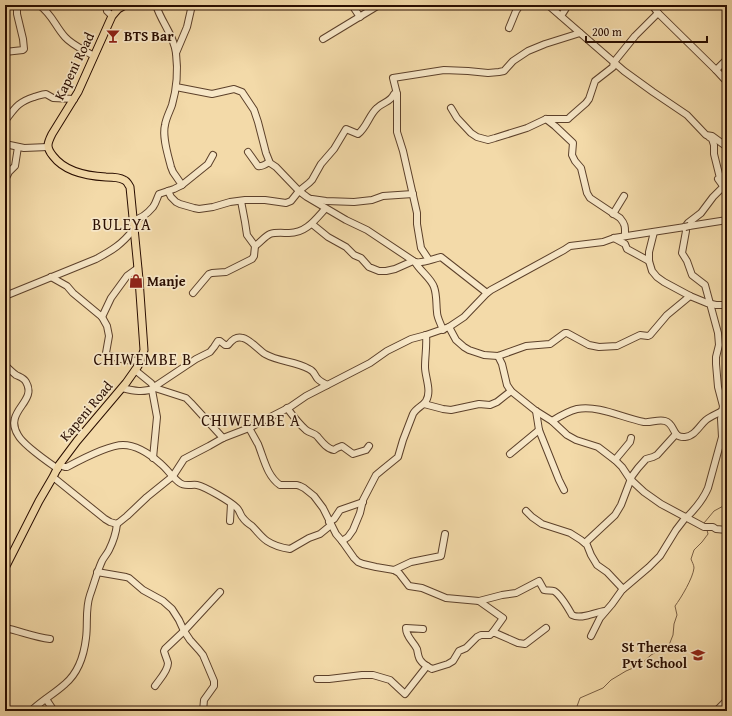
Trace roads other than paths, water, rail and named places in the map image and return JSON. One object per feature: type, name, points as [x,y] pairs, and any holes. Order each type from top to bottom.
[{"type":"main road","name":"Kapeni Road","points":[[5,568],[39,501],[59,467],[72,447],[122,388],[135,370],[144,350],[130,186],[126,180],[120,178],[96,176],[71,170],[59,163],[48,148],[49,140],[78,92],[112,16],[125,5]]},
{"type":"street","points":[[5,52],[24,49],[17,14],[17,5]]},
{"type":"street","points":[[39,5],[49,14],[68,40],[94,56]]},
{"type":"street","points":[[106,5],[107,11],[112,16]]},
{"type":"street","points":[[156,5],[162,21],[172,38],[176,53],[176,87],[164,132],[171,167],[182,185]]},
{"type":"street","points":[[176,53],[187,27],[192,5]]},
{"type":"street","points":[[352,5],[360,17]]},
{"type":"street","points":[[323,39],[379,5]]},
{"type":"street","points":[[509,28],[520,5]]},
{"type":"street","points":[[548,5],[624,71],[687,115],[706,135],[712,139],[720,178],[718,179],[725,184],[701,213],[689,222],[685,227],[686,226],[682,254],[687,261],[692,275],[705,285],[718,333],[719,345],[716,357],[716,371],[718,387],[724,407],[721,420],[722,437],[708,488],[700,504],[686,517],[676,530],[658,559],[623,589],[600,618],[591,636]]},
{"type":"street","points":[[561,16],[568,5]]},
{"type":"street","points":[[652,5],[658,13],[727,82]]},
{"type":"street","points":[[450,108],[471,133],[477,137],[488,140],[527,128],[546,119],[568,119],[589,99],[595,80],[613,67],[614,62],[635,36],[658,13]]},
{"type":"street","points":[[429,260],[421,248],[417,224],[417,213],[403,151],[397,132],[397,94],[393,79],[394,77],[444,70],[488,73],[504,71],[513,61],[528,52],[545,44],[580,33]]},
{"type":"street","points":[[716,70],[727,59]]},
{"type":"street","points":[[176,87],[212,94],[234,89],[242,92],[254,110],[269,162],[307,197],[325,209],[367,230],[414,262],[435,287],[437,314],[446,329],[456,340],[469,350],[484,355],[498,356],[526,346],[550,344],[565,333],[589,345],[599,347],[617,346],[640,335],[650,335],[667,315],[690,296]]},
{"type":"street","points":[[5,121],[14,109],[23,101],[40,95],[46,94],[53,98],[74,99]]},
{"type":"street","points":[[168,191],[176,202],[199,209],[241,201],[265,200],[286,203],[291,201],[299,191],[309,184],[321,164],[334,149],[346,129],[358,134],[367,124],[372,113],[378,106],[389,101],[394,97],[394,94],[397,94]]},
{"type":"street","points":[[546,119],[573,143],[572,155],[581,168],[587,193],[590,198],[625,223],[625,236]]},
{"type":"street","points":[[706,135],[712,136],[727,147]]},
{"type":"street","points":[[5,144],[18,147],[48,148]]},
{"type":"street","points":[[5,180],[8,172],[15,166],[18,147]]},
{"type":"street","points":[[248,152],[258,166],[263,166],[269,162]]},
{"type":"street","points":[[133,220],[141,217],[154,205],[159,194],[182,185],[208,164],[213,155]]},
{"type":"street","points":[[307,197],[310,199],[326,201],[354,202],[372,200],[383,196],[412,194]]},
{"type":"street","points":[[613,214],[624,196]]},
{"type":"street","points":[[193,293],[209,274],[226,272],[252,259],[254,256],[255,246],[247,235],[246,222],[241,201]]},
{"type":"street","points":[[255,246],[269,234],[299,232],[306,229],[325,209]]},
{"type":"street","points":[[31,711],[65,684],[76,672],[82,659],[86,639],[89,598],[97,572],[114,540],[118,524],[147,497],[173,476],[184,459],[287,408],[411,339],[446,329],[464,316],[487,293],[570,246],[603,242],[625,236],[727,220]]},
{"type":"street","points":[[312,224],[361,258],[370,267],[380,271],[395,269],[414,262],[419,263],[439,257],[487,293]]},
{"type":"street","points":[[5,296],[106,254],[122,243],[134,229]]},
{"type":"street","points":[[654,232],[649,252],[649,262],[652,271],[657,277],[690,296],[710,304],[727,305]]},
{"type":"street","points":[[614,238],[625,244],[627,249],[649,262]]},
{"type":"street","points":[[102,317],[111,298],[126,276],[138,268]]},
{"type":"street","points":[[51,277],[67,286],[77,297],[102,317],[107,326],[109,336],[106,353],[107,355],[124,360],[140,361]]},
{"type":"street","points":[[342,541],[348,537],[353,530],[363,502],[378,473],[398,457],[413,414],[415,410],[424,404],[427,398],[428,391],[425,368],[427,350],[426,335]]},
{"type":"street","points":[[122,388],[148,391],[196,359],[210,352],[218,341],[228,345],[234,339],[239,337],[248,340],[272,358],[309,368],[314,372],[317,378],[327,385]]},
{"type":"street","points":[[498,356],[502,364],[510,392],[552,421],[567,435],[574,439],[598,447],[615,460],[630,479],[650,497],[661,504],[704,527],[727,530]]},
{"type":"street","points":[[5,365],[27,382],[29,390],[29,396],[15,416],[16,433],[22,441],[59,467],[67,467],[106,449],[122,445],[133,446],[148,454],[160,463],[180,484],[188,486],[202,486],[238,508],[242,518],[268,542],[287,549],[290,549],[309,538],[320,534],[340,510],[363,502]]},
{"type":"street","points":[[135,370],[154,388],[186,398],[224,438]]},
{"type":"street","points":[[153,458],[156,417],[154,388]]},
{"type":"street","points":[[424,404],[451,410],[479,404],[490,405],[497,402],[510,392]]},
{"type":"street","points":[[552,421],[577,409],[600,410],[644,422],[665,421],[671,425],[676,434],[686,437],[692,435],[707,419],[724,407]]},
{"type":"street","points":[[287,408],[307,432],[316,435],[332,450],[342,446],[353,454],[366,450],[369,446]]},
{"type":"street","points":[[536,410],[539,430],[564,490]]},
{"type":"street","points":[[249,428],[258,444],[272,478],[280,485],[300,486],[309,492],[319,502],[336,534],[358,562],[394,570],[399,573],[409,586],[422,588],[446,598],[479,601],[516,593],[539,581],[544,590],[553,591],[557,594],[574,616],[580,617],[605,611]]},
{"type":"street","points":[[510,454],[539,430]]},
{"type":"street","points":[[585,543],[615,515],[621,505],[630,479],[638,468],[645,460],[657,454],[676,434]]},
{"type":"street","points":[[615,460],[631,438]]},
{"type":"street","points":[[53,477],[105,519],[118,524]]},
{"type":"street","points":[[230,521],[231,504]]},
{"type":"street","points":[[526,511],[542,524],[573,534],[585,543],[597,565],[607,572],[623,589]]},
{"type":"street","points":[[394,570],[411,562],[441,556],[445,534]]},
{"type":"street","points":[[97,572],[129,578],[143,590],[163,601],[172,609],[190,640],[201,652],[214,680],[214,686],[204,700],[203,711]]},
{"type":"street","points":[[155,686],[168,666],[164,651],[165,649],[220,592]]},
{"type":"street","points":[[423,630],[406,628],[407,635],[417,649],[420,660],[432,669],[448,664],[459,651],[466,648],[476,637],[481,635],[490,635],[503,618],[479,601]]},
{"type":"street","points":[[5,628],[39,638],[50,639]]},
{"type":"street","points":[[493,632],[518,643],[524,644],[546,628]]},
{"type":"street","points":[[317,679],[329,680],[362,675],[373,675],[390,680],[405,694],[426,666]]},
{"type":"street","points":[[46,699],[54,711]]},
{"type":"street","points":[[716,711],[727,700]]},
{"type":"waterway","points":[[704,524],[714,511],[727,504]]},
{"type":"waterway","points":[[574,711],[580,698],[603,688],[611,680],[640,665],[651,655],[669,645],[673,635],[677,615],[675,606],[686,588],[693,572],[694,567],[691,559],[694,550],[708,534],[707,530]]},
{"type":"place","name":"BTS Bar","points":[[113,36]]},
{"type":"place","name":"Manje","points":[[136,281]]},
{"type":"place","name":"St Theresa Pvt School","points":[[698,655]]},
{"type":"district","name":"BULEYA","points":[[122,224]]},
{"type":"district","name":"CHIWEMBE B","points":[[143,359]]},
{"type":"district","name":"CHIWEMBE A","points":[[251,420]]}]
